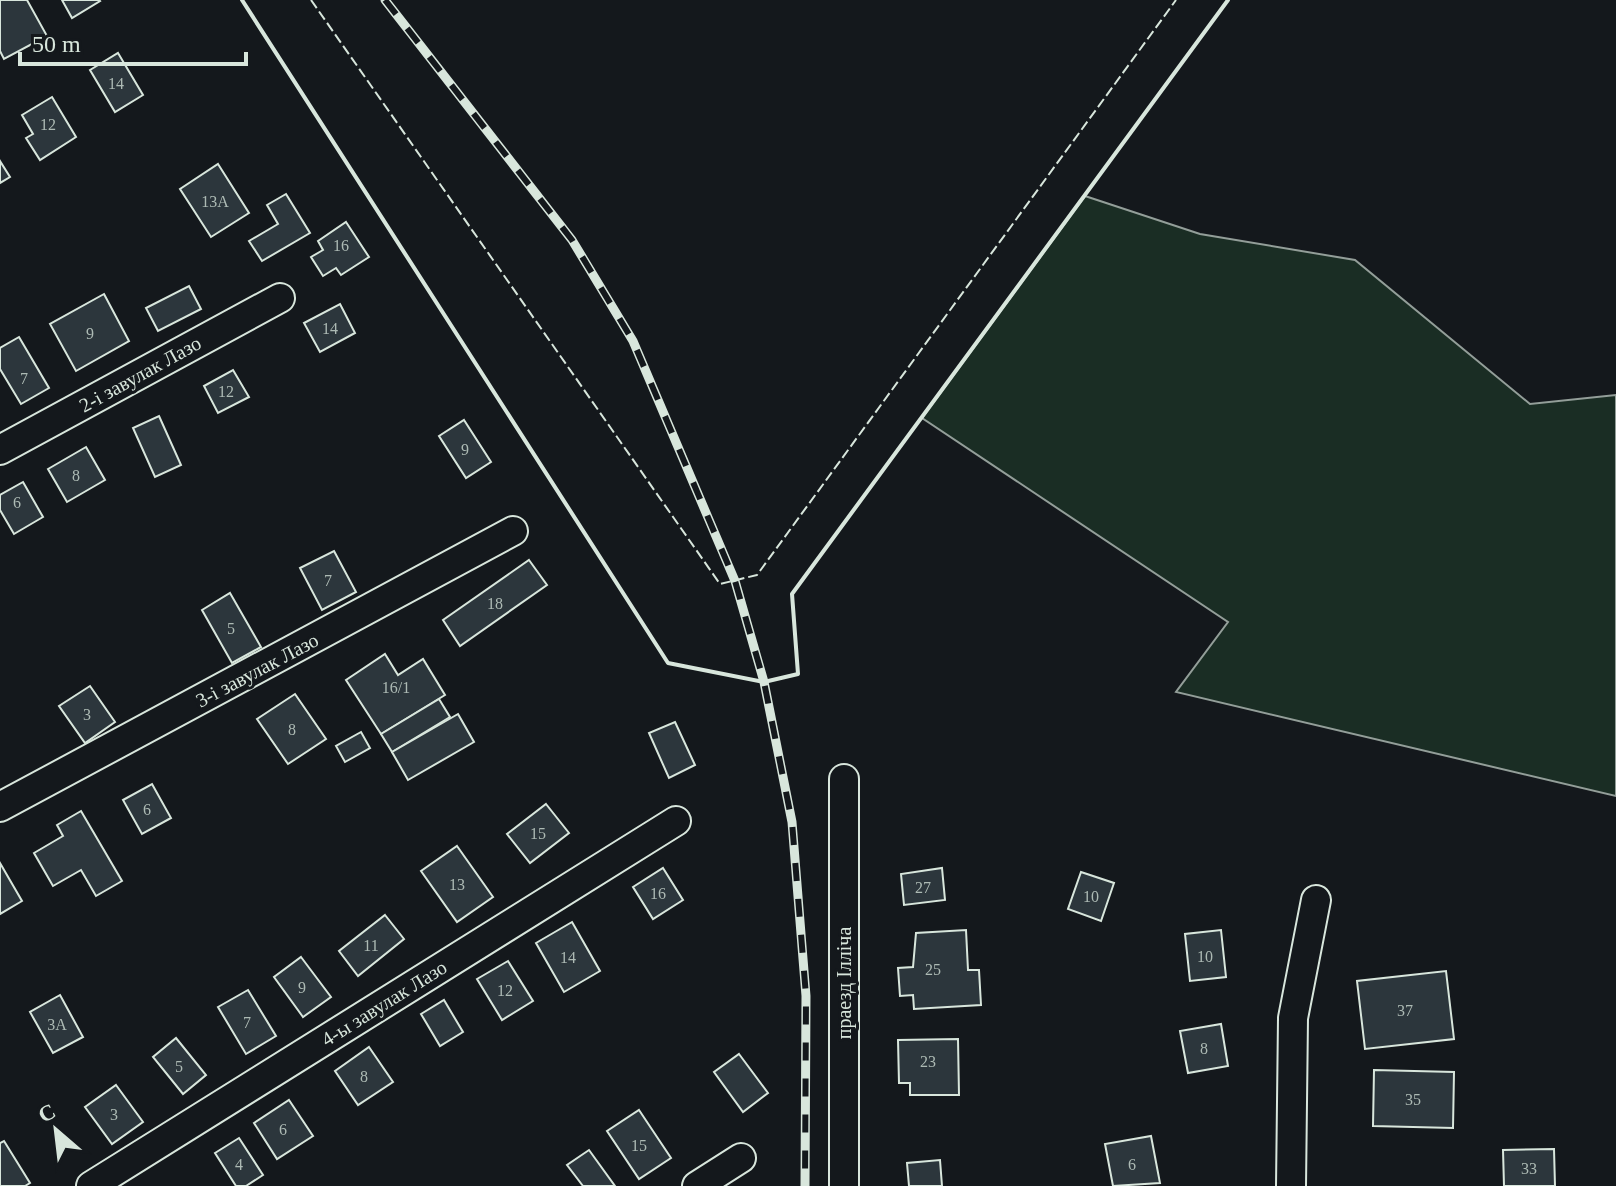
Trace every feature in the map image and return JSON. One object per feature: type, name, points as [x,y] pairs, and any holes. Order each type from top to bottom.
[{"type":"street","name":"2-і завулак Лазо","points":[[0,450],[280,298]]},
{"type":"street","name":"3-і завулак Лазо","points":[[0,807],[513,531]]},
{"type":"street","name":"праезд Ілліча","points":[[844,779],[844,1186]]},
{"type":"street","name":"4-ы завулак Лазо","points":[[91,1186],[676,821]]},
{"type":"street","points":[[1291,1186],[1293,1018],[1316,900]]},
{"type":"street","points":[[697,1186],[741,1158]]},
{"type":"green space","points":[[1085,196],[1200,234],[1355,260],[1530,404],[1616,395],[1616,796],[1176,692],[1228,622],[922,418]]},
{"type":"building","points":[[0,0],[27,0],[47,36],[4,59],[0,51]]},
{"type":"building","points":[[62,0],[99,0],[100,1],[72,18]]},
{"type":"building","points":[[118,53],[143,95],[115,112],[90,70]]},
{"type":"building","points":[[52,97],[76,137],[40,160],[26,138],[33,134],[22,115]]},
{"type":"building","points":[[0,161],[10,177],[0,183]]},
{"type":"building","points":[[218,164],[249,213],[211,237],[180,189]]},
{"type":"building","points":[[286,194],[310,233],[262,261],[249,241],[278,224],[267,205]]},
{"type":"building","points":[[346,222],[369,257],[341,275],[336,268],[323,276],[311,257],[323,250],[318,241]]},
{"type":"building","points":[[189,286],[201,309],[158,331],[146,308]]},
{"type":"building","points":[[104,294],[129,341],[76,371],[50,324]]},
{"type":"building","points":[[340,304],[355,333],[320,352],[304,323]]},
{"type":"building","points":[[19,337],[49,388],[21,404],[0,369],[0,348]]},
{"type":"building","points":[[233,370],[249,397],[218,413],[204,386]]},
{"type":"building","points":[[159,416],[181,465],[155,477],[133,428]]},
{"type":"building","points":[[464,420],[491,462],[466,478],[439,436]]},
{"type":"building","points":[[86,447],[105,480],[67,502],[48,469]]},
{"type":"building","points":[[23,482],[43,517],[14,534],[0,510],[0,495]]},
{"type":"building","points":[[334,551],[356,592],[322,610],[300,568]]},
{"type":"building","points":[[529,560],[547,585],[460,646],[443,620]]},
{"type":"building","points":[[230,593],[261,647],[232,663],[202,610]]},
{"type":"building","points":[[385,654],[398,675],[423,659],[445,695],[381,734],[346,680]]},
{"type":"building","points":[[90,686],[115,722],[85,743],[59,706]]},
{"type":"building","points":[[295,694],[326,739],[288,764],[257,719]]},
{"type":"building","points":[[439,699],[450,717],[392,752],[381,734]]},
{"type":"building","points":[[458,714],[474,742],[408,780],[392,752]]},
{"type":"building","points":[[675,722],[695,765],[669,778],[649,733]]},
{"type":"building","points":[[361,732],[370,748],[345,762],[336,746]]},
{"type":"building","points":[[152,784],[171,818],[142,834],[123,800]]},
{"type":"building","points":[[546,804],[569,833],[530,863],[507,834]]},
{"type":"building","points":[[81,811],[122,881],[96,896],[81,870],[53,886],[34,853],[63,836],[57,825]]},
{"type":"building","points":[[457,846],[493,897],[457,922],[421,871]]},
{"type":"building","points":[[0,863],[22,901],[0,914]]},
{"type":"building","points":[[663,868],[683,900],[653,919],[633,887]]},
{"type":"building","points":[[942,868],[945,900],[904,905],[901,874]]},
{"type":"building","points":[[1081,872],[1114,883],[1101,921],[1068,909]]},
{"type":"building","points":[[385,915],[404,939],[358,976],[339,951]]},
{"type":"building","points":[[572,922],[600,971],[564,992],[536,943]]},
{"type":"building","points":[[966,930],[968,970],[979,970],[981,1005],[914,1009],[913,995],[900,996],[898,968],[913,967],[916,933]]},
{"type":"building","points":[[1221,930],[1226,977],[1190,981],[1185,934]]},
{"type":"building","points":[[301,957],[331,997],[303,1017],[274,977]]},
{"type":"building","points":[[508,961],[533,1001],[502,1020],[477,979]]},
{"type":"building","points":[[1446,971],[1454,1039],[1365,1049],[1357,981]]},
{"type":"building","points":[[248,990],[276,1036],[246,1054],[218,1007]]},
{"type":"building","points":[[60,995],[83,1037],[53,1053],[30,1012]]},
{"type":"building","points":[[444,1000],[463,1032],[440,1046],[421,1014]]},
{"type":"building","points":[[1221,1024],[1228,1066],[1188,1073],[1180,1031]]},
{"type":"building","points":[[176,1038],[206,1075],[183,1094],[153,1057]]},
{"type":"building","points":[[958,1039],[959,1095],[910,1095],[910,1083],[899,1083],[898,1040]]},
{"type":"building","points":[[369,1047],[393,1082],[358,1105],[335,1071]]},
{"type":"building","points":[[739,1054],[768,1093],[743,1112],[714,1072]]},
{"type":"building","points":[[1374,1070],[1454,1072],[1453,1128],[1373,1126]]},
{"type":"building","points":[[116,1085],[143,1122],[112,1144],[85,1107]]},
{"type":"building","points":[[289,1100],[313,1136],[277,1159],[254,1123]]},
{"type":"building","points":[[639,1110],[671,1158],[639,1179],[607,1131]]},
{"type":"building","points":[[1151,1136],[1160,1183],[1113,1186],[1105,1144]]},
{"type":"building","points":[[239,1138],[263,1175],[246,1186],[236,1186],[215,1153]]},
{"type":"building","points":[[4,1141],[30,1183],[25,1186],[0,1186],[0,1143]]},
{"type":"building","points":[[1554,1149],[1555,1186],[1504,1186],[1503,1150]]},
{"type":"building","points":[[589,1150],[615,1186],[583,1186],[567,1165]]},
{"type":"building","points":[[940,1160],[942,1186],[909,1186],[907,1163]]},
{"type":"railway","points":[[385,0],[572,240],[633,341],[735,581],[764,682],[792,822],[806,996],[805,1186]]},
{"type":"fence","points":[[311,0],[720,584],[757,575],[1176,0]]},
{"type":"wall","points":[[242,0],[668,663],[764,682],[798,674],[792,594],[1228,0]]}]
